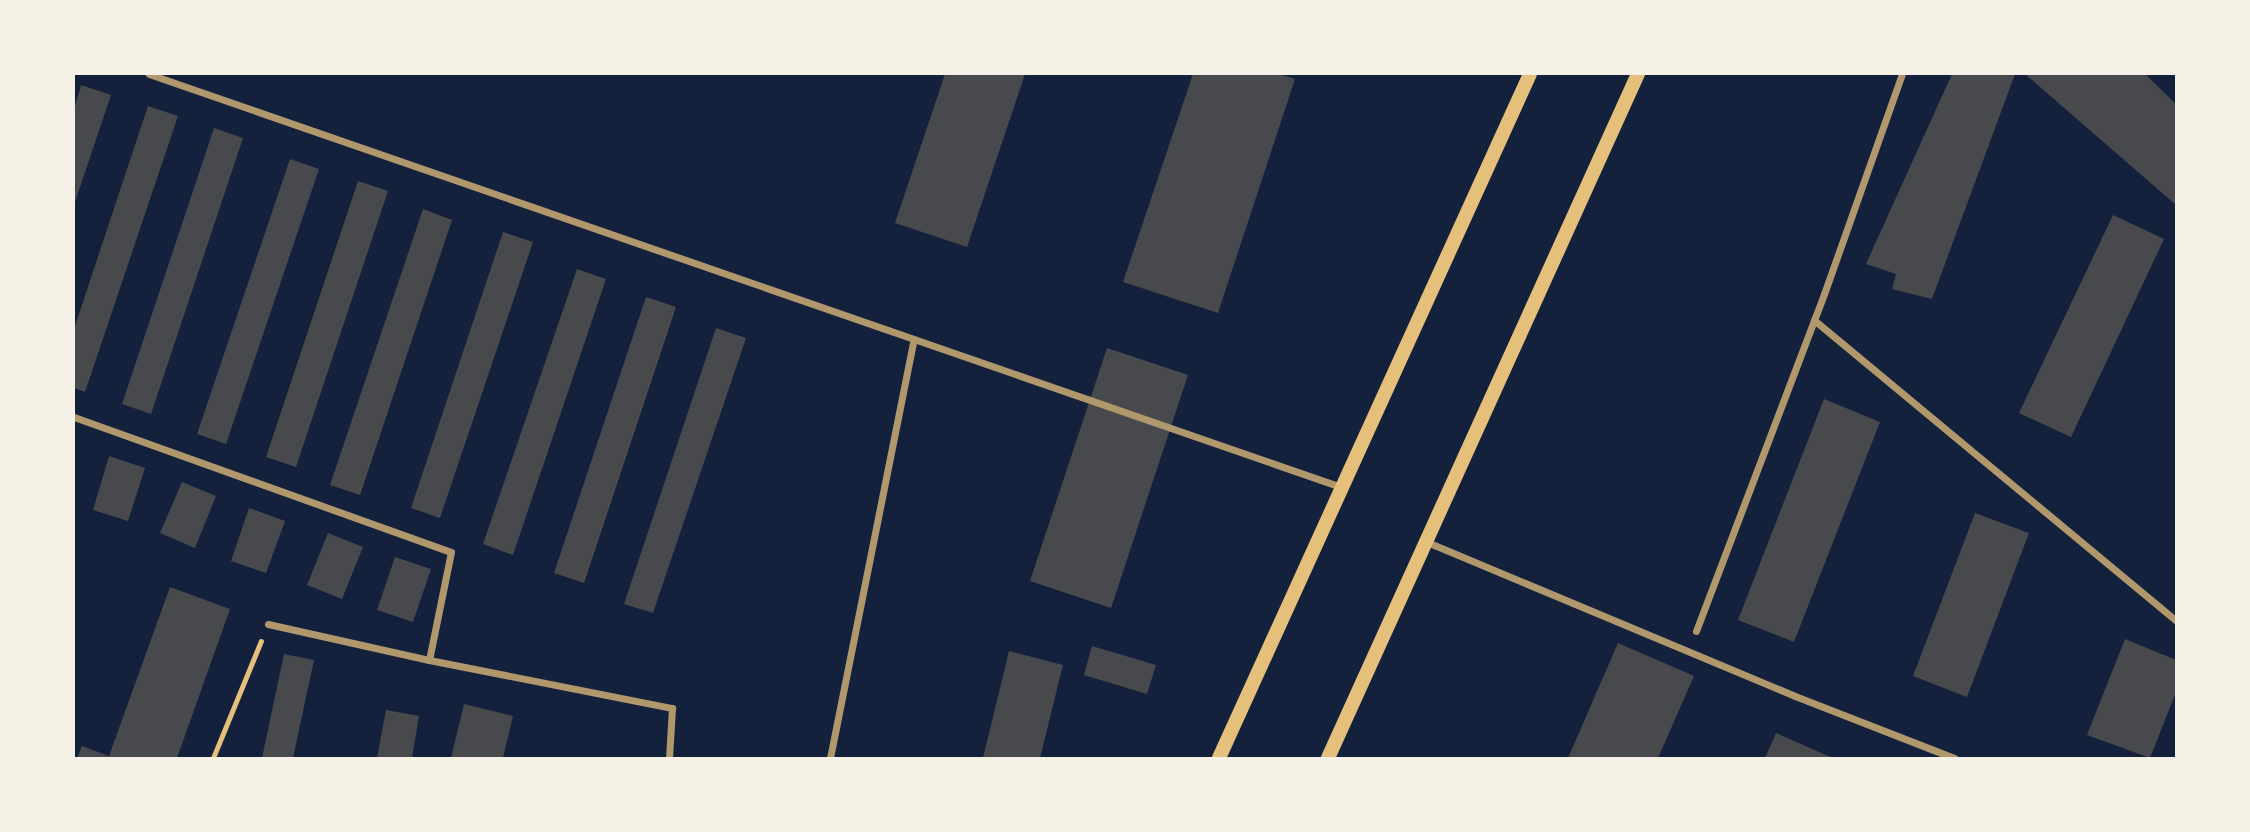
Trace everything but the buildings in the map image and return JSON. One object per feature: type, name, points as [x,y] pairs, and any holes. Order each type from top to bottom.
[{"type":"main road","points":[[1219,758],[1530,74]]},
{"type":"main road","points":[[1328,758],[1638,74]]},
{"type":"street","points":[[149,74],[1342,487]]},
{"type":"street","points":[[1696,631],[1814,320],[1902,74]]},
{"type":"street","points":[[1814,320],[2176,621]]},
{"type":"street","points":[[830,758],[914,339]]},
{"type":"street","points":[[74,417],[451,552],[429,660]]},
{"type":"street","points":[[1427,542],[1794,696],[1954,758]]},
{"type":"street","points":[[268,624],[429,660],[672,708],[669,758]]},
{"type":"path","points":[[213,758],[268,624]]}]
